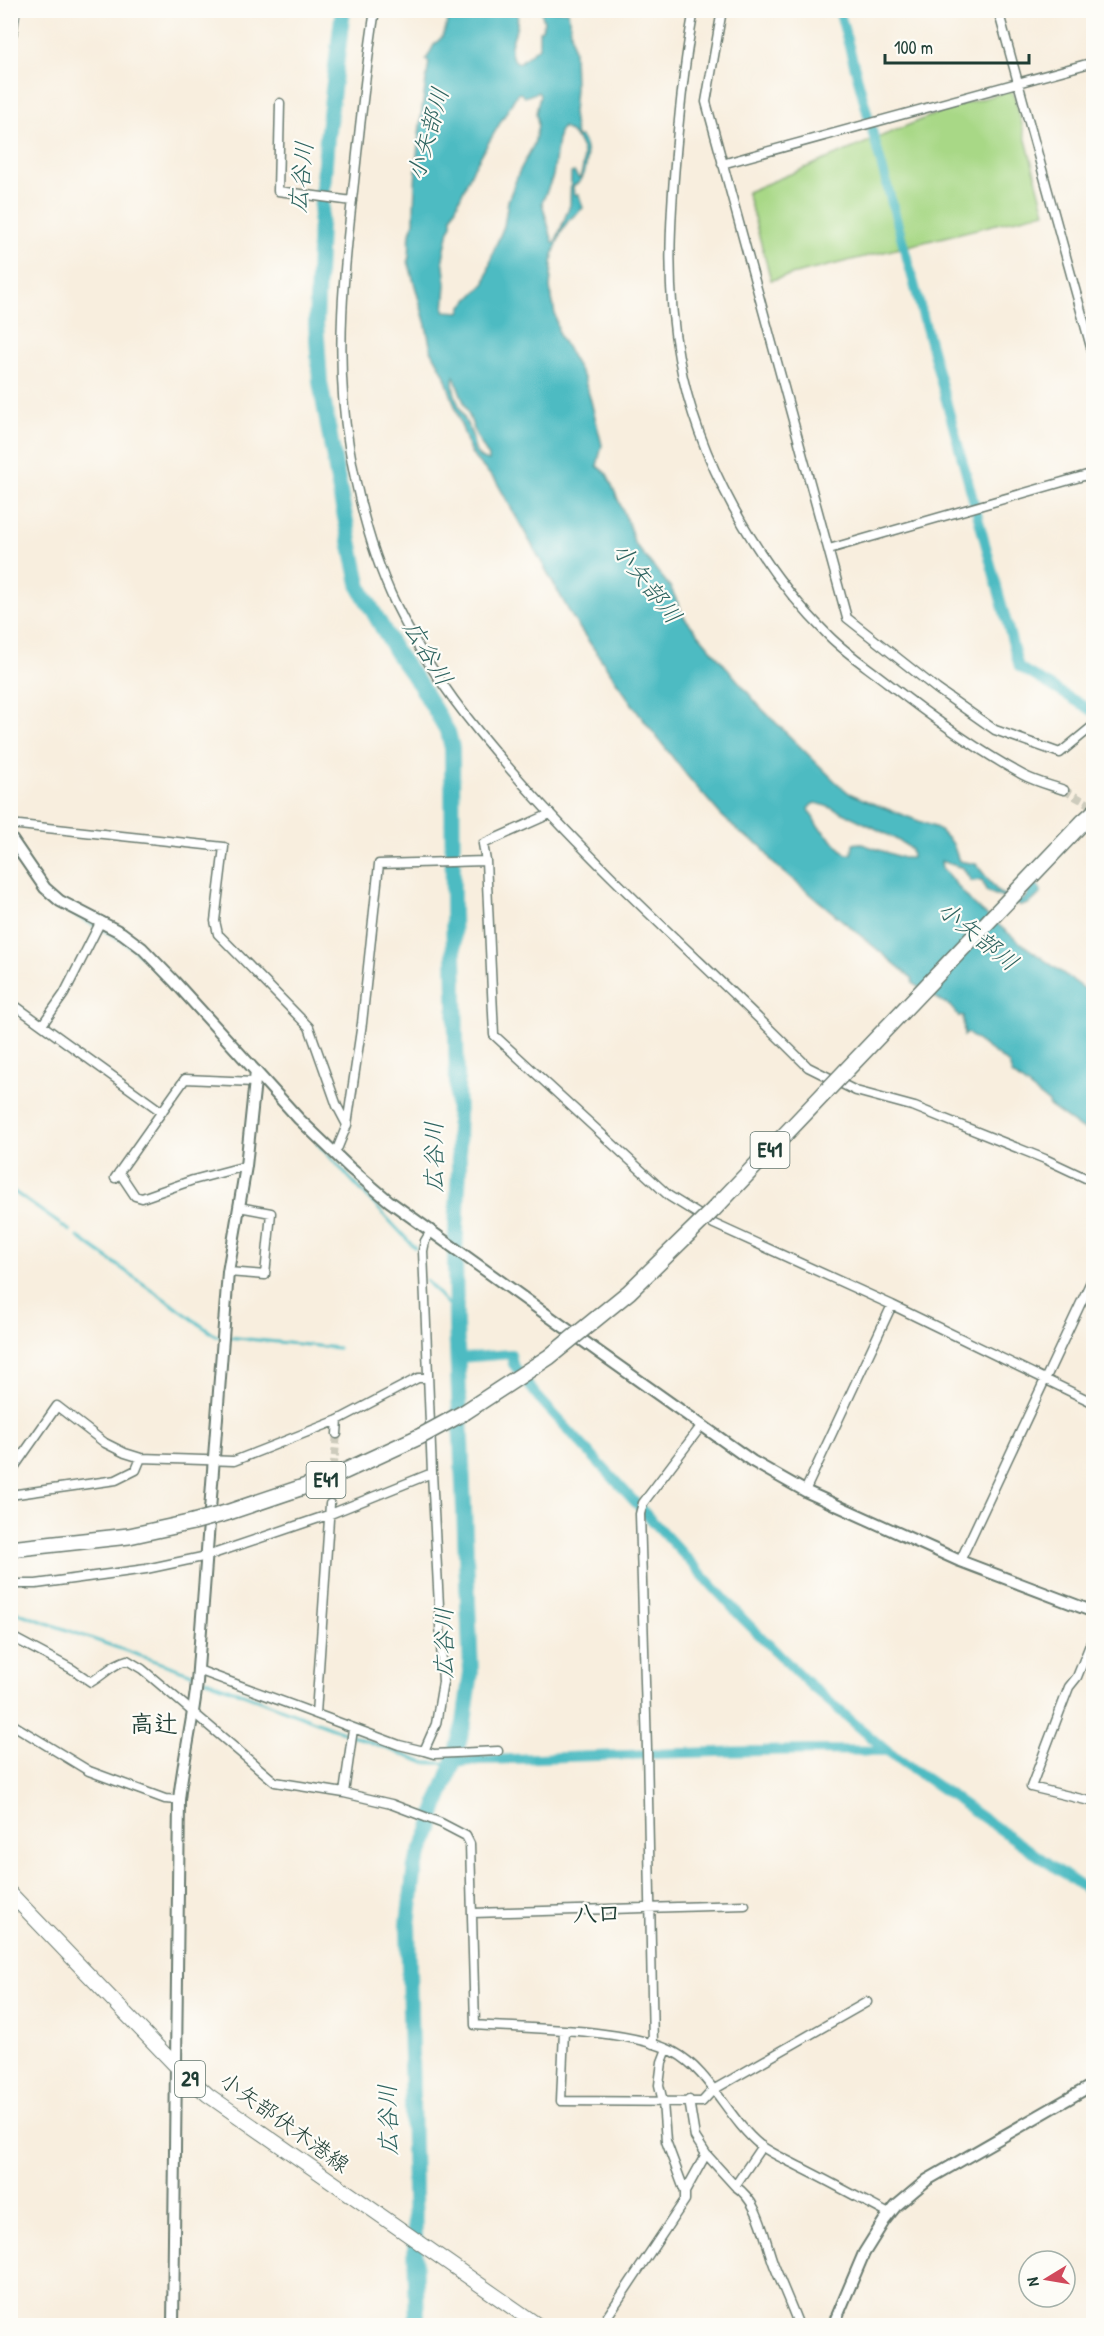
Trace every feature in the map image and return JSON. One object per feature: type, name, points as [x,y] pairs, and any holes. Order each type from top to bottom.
[{"type":"highway","name":"E41","points":[[10,1550],[129,1536],[193,1522],[330,1478],[421,1436],[465,1412],[549,1358],[629,1292],[705,1219],[1088,817]]},
{"type":"main road","points":[[10,33],[13,10]]},
{"type":"main road","name":"小矢部伏木港線","points":[[10,1893],[177,2067],[208,2095],[539,2325]]},
{"type":"street","points":[[375,10],[352,201],[342,325],[343,386],[348,444],[362,508],[377,560],[396,605],[422,655],[475,729],[550,814],[808,1067],[856,1091],[915,1107],[1045,1159],[1094,1182]]},
{"type":"street","points":[[694,10],[678,114],[669,246],[679,359],[691,405],[713,468],[760,550],[789,591],[830,637],[930,716],[1025,776],[1064,790]]},
{"type":"street","points":[[722,10],[706,102],[847,618],[937,689],[995,730],[1060,753],[1094,725]]},
{"type":"street","points":[[998,10],[1094,358]]},
{"type":"street","points":[[722,164],[1094,62]]},
{"type":"street","points":[[280,103],[278,191],[352,201]]},
{"type":"street","points":[[829,549],[1094,473]]},
{"type":"street","points":[[550,814],[483,844],[486,861],[494,1035],[669,1196],[714,1224],[892,1305],[1094,1402]]},
{"type":"street","points":[[10,824],[224,848],[215,921],[218,934],[309,1027],[337,1106],[347,1125]]},
{"type":"street","points":[[10,837],[45,888],[60,901],[98,926],[122,933],[142,948],[255,1076],[299,1119],[389,1201],[480,1267],[752,1461],[805,1491],[960,1561],[1094,1612]]},
{"type":"street","points":[[334,1151],[347,1125],[362,1023],[379,864],[486,861]]},
{"type":"street","points":[[42,1025],[64,994],[98,926]]},
{"type":"street","points":[[10,1002],[162,1112]]},
{"type":"street","points":[[246,1166],[194,1180],[142,1198],[135,1196],[117,1175],[184,1079],[255,1076]]},
{"type":"street","points":[[173,2325],[179,1800],[197,1683],[228,1272],[246,1166],[255,1076]]},
{"type":"street","points":[[228,1272],[265,1275],[271,1213],[239,1207]]},
{"type":"street","points":[[424,1751],[436,1724],[443,1682],[423,1251],[425,1241],[435,1234]]},
{"type":"street","points":[[960,1561],[1094,1275]]},
{"type":"street","points":[[805,1491],[892,1305]]},
{"type":"street","points":[[10,1473],[57,1406],[105,1443],[141,1458],[234,1461],[338,1420],[418,1378],[428,1377]]},
{"type":"street","points":[[336,1434],[338,1420]]},
{"type":"street","points":[[653,2044],[640,1514],[643,1503],[702,1425]]},
{"type":"street","points":[[10,1495],[116,1480],[136,1470],[141,1458]]},
{"type":"street","points":[[10,1584],[36,1584],[146,1569],[207,1556],[328,1515],[432,1473]]},
{"type":"street","points":[[316,1714],[330,1504]]},
{"type":"street","points":[[1094,1635],[1077,1677],[1069,1687],[1031,1787],[1094,1802]]},
{"type":"street","points":[[10,1636],[72,1669],[91,1682],[114,1663],[127,1660],[142,1669],[275,1782],[344,1793],[391,1804],[441,1823],[466,1836],[470,1844],[475,2025],[620,2037],[667,2049],[687,2061],[743,2129],[762,2146],[889,2214]]},
{"type":"street","points":[[198,1670],[353,1728],[434,1754],[498,1751]]},
{"type":"street","points":[[10,1723],[89,1771],[165,1799],[179,1800]]},
{"type":"street","points":[[344,1793],[353,1728]]},
{"type":"street","points":[[472,1913],[746,1905]]},
{"type":"street","points":[[564,2031],[561,2101],[689,2100],[702,2102],[713,2090],[867,2002]]},
{"type":"street","points":[[601,2325],[685,2200],[685,2192],[666,2141],[663,2102],[659,2085],[662,2062],[667,2049]]},
{"type":"street","points":[[833,2325],[864,2253],[889,2214],[927,2180],[1094,2084]]},
{"type":"street","points":[[689,2100],[695,2137],[706,2154],[750,2203],[799,2325]]},
{"type":"street","points":[[735,2186],[762,2146]]},
{"type":"street","points":[[685,2192],[706,2154]]},
{"type":"green space","points":[[1010,91],[1014,94],[1045,212],[771,280],[747,192],[952,107]]},
{"type":"water","name":"小矢部川","points":[[452,11],[520,11],[511,50],[513,59],[519,63],[539,47],[539,31],[544,22],[541,11],[568,11],[574,52],[573,113],[576,137],[581,137],[587,156],[585,171],[578,182],[573,186],[574,195],[579,195],[583,208],[568,221],[561,233],[553,254],[550,288],[559,335],[584,378],[591,401],[602,445],[597,466],[607,474],[630,527],[634,543],[671,588],[684,617],[761,708],[836,782],[849,793],[937,828],[953,844],[959,861],[976,864],[999,893],[1022,901],[1027,895],[1030,878],[1039,887],[1041,893],[1034,900],[1026,905],[1019,905],[986,891],[982,880],[971,881],[963,868],[941,861],[942,868],[973,904],[1018,941],[1093,995],[1093,1133],[1079,1127],[1048,1105],[1049,1103],[1012,1074],[1009,1064],[967,1033],[964,1036],[963,1016],[959,1017],[950,1006],[915,985],[913,979],[773,863],[761,846],[740,833],[721,815],[639,714],[574,620],[496,481],[470,451],[444,374],[431,350],[408,261],[410,232],[414,223],[418,142],[429,62],[426,60],[434,45],[442,37]],"holes":[[[538,92],[540,95],[534,144],[519,172],[508,201],[504,226],[493,252],[485,283],[462,306],[460,312],[444,311],[446,284],[443,258],[452,225],[452,216],[473,169],[517,94],[520,93],[525,97]],[[563,127],[575,137],[582,148],[583,162],[580,178],[574,172],[571,173],[570,205],[555,243],[553,243],[542,203],[553,176],[559,132]],[[454,376],[477,437],[489,461],[478,456],[476,452],[472,435],[456,397]],[[815,803],[823,805],[880,831],[911,849],[912,858],[903,858],[859,843],[853,844],[852,854],[846,854],[817,825],[809,809]]]},
{"type":"waterway","name":"広谷川","points":[[343,10],[327,138],[320,226],[316,324],[320,382],[360,588],[396,652],[420,685],[448,732],[452,748],[459,1168],[455,1252],[456,1324],[471,1672],[464,1723],[453,1763],[435,1811],[431,1829],[415,1866],[408,1924],[417,2326]]},
{"type":"waterway","points":[[839,10],[1019,667],[1094,712]]},
{"type":"waterway","points":[[10,850],[40,890]]},
{"type":"waterway","points":[[45,895],[64,909],[127,944],[157,970],[202,1020]]},
{"type":"waterway","points":[[317,1143],[415,1248]]},
{"type":"waterway","points":[[10,1189],[70,1231]]},
{"type":"waterway","points":[[78,1237],[216,1336],[220,1336]]},
{"type":"waterway","points":[[426,1280],[456,1314]]},
{"type":"waterway","points":[[227,1337],[338,1348]]},
{"type":"waterway","points":[[459,1358],[511,1354],[513,1364],[538,1397],[743,1619],[811,1686],[887,1751],[1094,1895]]},
{"type":"waterway","points":[[10,1610],[195,1675]]},
{"type":"waterway","points":[[201,1678],[425,1763],[453,1763]]},
{"type":"waterway","points":[[453,1763],[479,1760],[683,1753],[887,1751]]},
{"type":"tunnel","points":[[1064,790],[1094,807]]},
{"type":"tunnel","points":[[330,1504],[337,1434]]},
{"type":"district","name":"高辻","points":[[154,1724]]},
{"type":"district","name":"八口","points":[[597,1914]]}]
